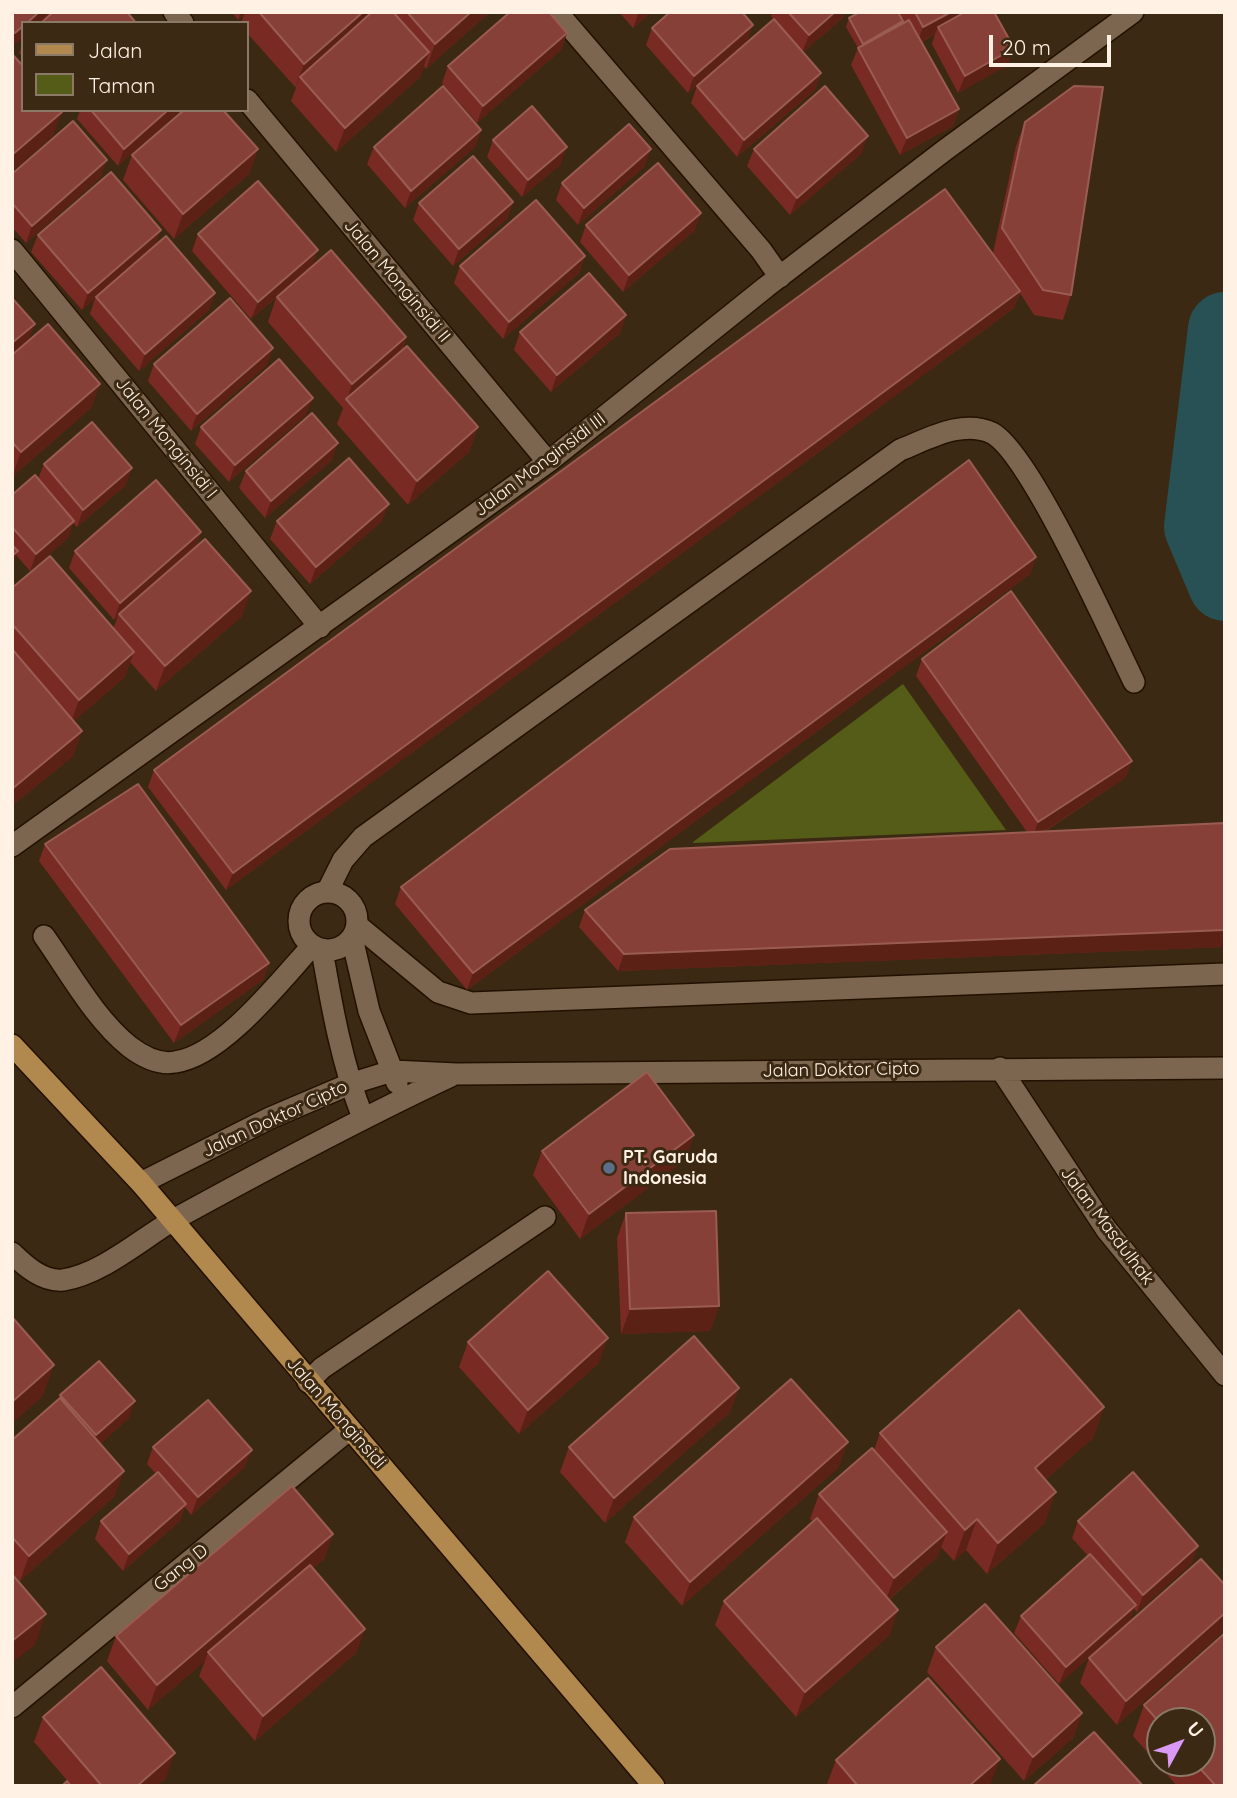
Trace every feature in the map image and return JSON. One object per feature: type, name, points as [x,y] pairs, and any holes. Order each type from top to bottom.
[{"type":"main road","name":"Jalan Monginsidi","points":[[12,1045],[141,1183],[654,1786]]},
{"type":"street","points":[[557,12],[761,250],[779,277]]},
{"type":"street","name":"Jalan Monginsidi III","points":[[12,846],[548,462],[779,277],[1133,12]]},
{"type":"street","name":"Jalan Monginsidi II","points":[[248,101],[548,462]]},
{"type":"street","name":"Jalan Monginsidi I","points":[[12,250],[320,627]]},
{"type":"street","points":[[327,892],[343,860],[363,837],[900,450],[962,427],[993,433],[1030,474],[1134,682]]},
{"type":"street","points":[[363,1118],[350,1084],[317,948],[300,932],[299,916],[312,897],[327,892],[349,902],[354,909],[354,932],[369,1011],[405,1098]]},
{"type":"street","points":[[44,936],[100,1014],[130,1047],[160,1062],[173,1063],[202,1052],[225,1035],[317,948],[339,948],[354,932]]},
{"type":"street","points":[[354,932],[438,992],[471,1003],[1225,974]]},
{"type":"street","name":"Jalan Masdulhak","points":[[1000,1068],[1105,1229],[1225,1375]]},
{"type":"street","name":"Jalan Doktor Cipto","points":[[141,1183],[270,1118],[350,1084],[392,1071],[456,1074],[1225,1068]]},
{"type":"street","name":"Jalan Doktor Cipto","points":[[12,1253],[41,1276],[58,1280],[77,1277],[173,1221],[363,1118],[456,1074]]},
{"type":"street","points":[[308,1382],[322,1368],[545,1217]]},
{"type":"street","name":"Gang D","points":[[12,1707],[350,1429]]},
{"type":"green space","points":[[903,684],[1006,830],[693,843],[693,842]]},
{"type":"building","points":[[12,12],[39,12],[29,21],[21,21],[21,28],[15,33],[12,29]]},
{"type":"building","points":[[53,12],[127,12],[134,21],[43,21]]},
{"type":"building","points":[[259,12],[363,12],[304,64]]},
{"type":"building","points":[[372,12],[393,12],[429,52],[345,128],[300,77]]},
{"type":"building","points":[[407,12],[471,12],[435,44]]},
{"type":"building","points":[[510,12],[549,12],[567,33],[483,106],[448,66]]},
{"type":"building","points":[[670,12],[742,12],[753,25],[694,76],[652,28]]},
{"type":"building","points":[[788,12],[835,12],[809,35]]},
{"type":"building","points":[[860,12],[898,12],[903,21],[863,44],[849,18]]},
{"type":"building","points":[[915,12],[951,12],[923,27]]},
{"type":"building","points":[[965,12],[994,12],[1014,48],[965,76],[938,27]]},
{"type":"building","points":[[774,19],[821,73],[744,140],[697,86]]},
{"type":"building","points":[[909,20],[959,109],[907,138],[858,48]]},
{"type":"building","points":[[12,54],[21,64],[21,112],[62,112],[12,155]]},
{"type":"building","points":[[443,86],[481,130],[411,191],[374,147]]},
{"type":"building","points":[[825,86],[868,136],[797,198],[754,149]]},
{"type":"building","points":[[1074,86],[1103,87],[1071,295],[1043,290],[1002,228],[1025,122]]},
{"type":"building","points":[[532,106],[567,147],[528,180],[493,140]]},
{"type":"building","points":[[93,112],[166,112],[124,149]]},
{"type":"building","points":[[182,112],[225,112],[258,149],[183,214],[132,155]]},
{"type":"building","points":[[73,121],[107,160],[32,226],[12,203],[12,174]]},
{"type":"building","points":[[629,124],[651,149],[584,208],[562,183]]},
{"type":"building","points":[[473,156],[513,202],[459,249],[419,203]]},
{"type":"building","points":[[658,163],[701,213],[629,275],[586,225]]},
{"type":"building","points":[[111,172],[161,230],[88,293],[38,235]]},
{"type":"building","points":[[258,181],[318,250],[258,302],[198,234]]},
{"type":"building","points":[[945,189],[1020,291],[233,873],[154,770]]},
{"type":"building","points":[[536,200],[585,256],[509,322],[460,266]]},
{"type":"building","points":[[166,236],[215,293],[145,354],[96,297]]},
{"type":"building","points":[[331,250],[406,337],[352,384],[277,297]]},
{"type":"building","points":[[589,273],[626,315],[557,375],[520,332]]},
{"type":"building","points":[[12,298],[35,324],[12,343]]},
{"type":"building","points":[[230,298],[273,348],[197,414],[154,364]]},
{"type":"building","points":[[48,324],[100,384],[21,452],[12,442],[12,355]]},
{"type":"building","points":[[407,346],[478,427],[417,481],[346,399]]},
{"type":"building","points":[[279,359],[313,398],[235,465],[201,427]]},
{"type":"building","points":[[312,413],[338,443],[271,501],[246,471]]},
{"type":"building","points":[[92,422],[132,468],[83,510],[44,464]]},
{"type":"building","points":[[349,458],[389,504],[316,567],[277,521]]},
{"type":"building","points":[[969,460],[1036,557],[473,973],[401,887]]},
{"type":"building","points":[[35,475],[74,521],[36,554],[12,527],[12,495]]},
{"type":"building","points":[[156,480],[201,532],[120,603],[75,551]]},
{"type":"building","points":[[205,539],[251,591],[165,666],[119,614]]},
{"type":"building","points":[[12,545],[18,551],[12,556]]},
{"type":"building","points":[[50,556],[134,652],[79,700],[12,624],[12,588]]},
{"type":"building","points":[[1011,591],[1132,761],[1038,822],[922,659]]},
{"type":"building","points":[[12,649],[82,731],[12,789]]},
{"type":"building","points":[[138,784],[269,963],[181,1025],[45,844]]},
{"type":"building","points":[[1225,823],[1225,930],[624,954],[585,910],[670,849]]},
{"type":"building","name":"PT. Garuda Indonesia","points":[[647,1072],[694,1135],[589,1214],[542,1151]]},
{"type":"building","points":[[716,1211],[719,1306],[630,1309],[626,1213]]},
{"type":"building","points":[[548,1271],[608,1338],[528,1410],[468,1342]]},
{"type":"building","points":[[1019,1310],[1104,1407],[1035,1468],[1056,1492],[998,1543],[977,1519],[965,1530],[880,1433]]},
{"type":"building","points":[[12,1317],[54,1365],[12,1402]]},
{"type":"building","points":[[694,1336],[739,1388],[614,1498],[569,1447]]},
{"type":"building","points":[[99,1361],[135,1401],[96,1435],[60,1395]]},
{"type":"building","points":[[791,1379],[848,1442],[690,1582],[634,1517]]},
{"type":"building","points":[[60,1398],[124,1471],[29,1556],[12,1537],[12,1440]]},
{"type":"building","points":[[208,1400],[252,1450],[198,1497],[153,1447]]},
{"type":"building","points":[[872,1448],[947,1532],[894,1578],[819,1494]]},
{"type":"building","points":[[158,1472],[186,1504],[129,1554],[101,1521]]},
{"type":"building","points":[[1133,1472],[1198,1546],[1143,1595],[1078,1521]]},
{"type":"building","points":[[292,1486],[333,1534],[157,1685],[116,1636]]},
{"type":"building","points":[[817,1518],[898,1610],[805,1692],[724,1601]]},
{"type":"building","points":[[1090,1554],[1136,1605],[1066,1667],[1021,1616]]},
{"type":"building","points":[[1201,1559],[1225,1585],[1225,1613],[1126,1701],[1089,1658]]},
{"type":"building","points":[[310,1565],[365,1629],[263,1716],[208,1652]]},
{"type":"building","points":[[12,1574],[46,1614],[12,1641]]},
{"type":"building","points":[[985,1604],[1082,1713],[1033,1757],[936,1647]]},
{"type":"building","points":[[1225,1633],[1225,1786],[1216,1786],[1208,1777],[1216,1777],[1216,1707],[1146,1707],[1144,1705]]},
{"type":"building","points":[[101,1667],[175,1753],[137,1786],[102,1786],[43,1717]]},
{"type":"building","points":[[928,1678],[1000,1759],[969,1786],[858,1786],[836,1760]]},
{"type":"building","points":[[1094,1732],[1143,1786],[1033,1786]]},
{"type":"waterway","points":[[1225,329],[1201,527],[1225,584]]},
{"type":"place","name":"PT. Garuda Indonesia","points":[[609,1168]]}]
